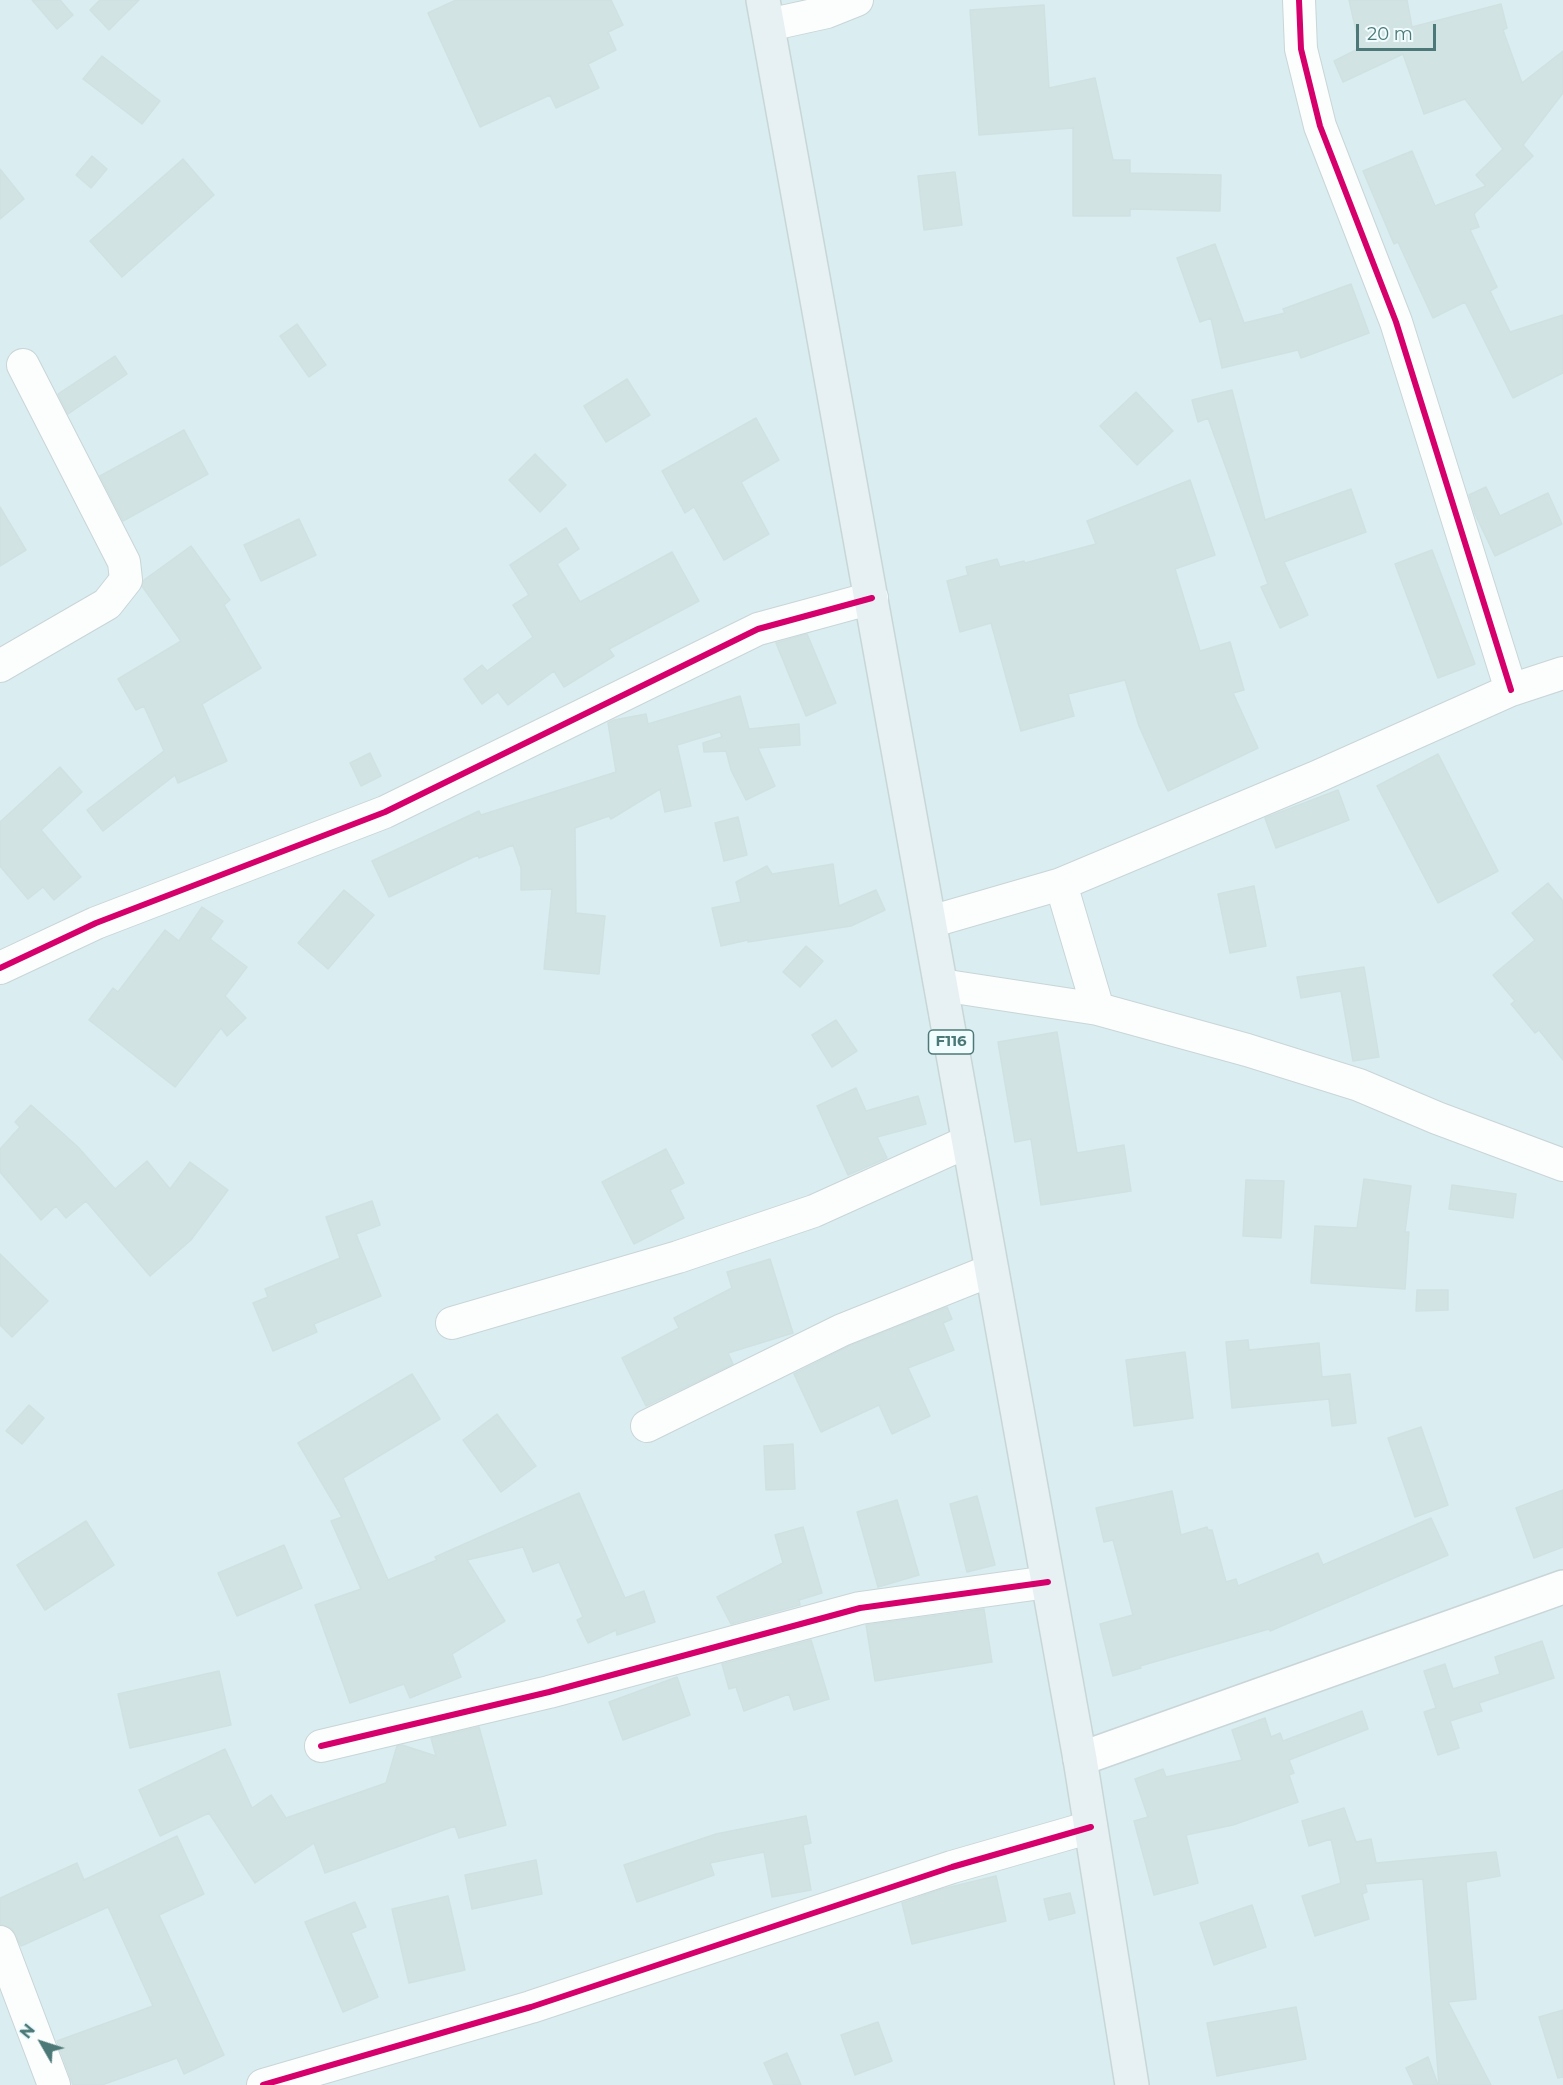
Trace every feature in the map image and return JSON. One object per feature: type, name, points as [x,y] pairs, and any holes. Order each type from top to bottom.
[{"type":"main road","name":"F116","points":[[766,12],[1080,1759],[1132,2085]]},
{"type":"street","points":[[766,12],[827,12],[857,0]]},
{"type":"street","points":[[1299,0],[1301,49],[1320,126],[1396,322],[1511,690]]},
{"type":"street","points":[[0,666],[106,604],[126,580],[124,562],[23,365]]},
{"type":"street","points":[[0,968],[96,923],[385,812],[758,629],[872,598]]},
{"type":"street","points":[[930,922],[1062,884],[1314,778],[1511,690],[1563,673]]},
{"type":"street","points":[[1062,884],[1098,1009]]},
{"type":"street","points":[[941,985],[1098,1009],[1247,1050],[1359,1085],[1437,1118],[1563,1165]]},
{"type":"street","points":[[452,1323],[678,1257],[814,1211],[969,1141]]},
{"type":"street","points":[[647,1426],[842,1330],[992,1270]]},
{"type":"street","points":[[321,1746],[549,1692],[860,1608],[1048,1582]]},
{"type":"street","points":[[1080,1759],[1563,1587]]},
{"type":"street","points":[[263,2085],[531,2007],[952,1867],[1091,1827]]},
{"type":"street","points":[[0,1942],[54,2085]]},
{"type":"shaded area","points":[[0,0],[1563,0],[1563,2085],[0,2085]]},
{"type":"building","points":[[32,0],[60,0],[73,15],[57,29]]},
{"type":"building","points":[[100,0],[139,0],[109,30],[90,10]]},
{"type":"building","points":[[456,0],[611,0],[623,25],[608,32],[616,50],[588,64],[599,88],[556,108],[550,95],[480,127],[428,13]]},
{"type":"building","points":[[1349,0],[1407,0],[1412,27],[1501,4],[1507,28],[1503,30],[1522,83],[1563,51],[1563,93],[1523,145],[1533,156],[1474,214],[1479,227],[1470,230],[1497,287],[1490,291],[1510,332],[1563,315],[1563,373],[1513,398],[1465,302],[1433,318],[1398,242],[1394,244],[1363,171],[1412,151],[1435,206],[1486,186],[1476,175],[1503,149],[1465,99],[1424,114],[1403,54],[1343,82],[1334,61],[1360,48]]},
{"type":"building","points":[[1044,5],[1049,88],[1095,78],[1113,160],[1130,160],[1130,173],[1221,175],[1220,211],[1130,209],[1130,216],[1073,216],[1073,128],[979,135],[970,10]]},
{"type":"building","points":[[102,56],[160,101],[142,124],[83,79]]},
{"type":"building","points":[[92,156],[107,169],[91,188],[76,175]]},
{"type":"building","points":[[183,159],[214,195],[122,277],[90,241]]},
{"type":"building","points":[[0,169],[24,199],[0,219]]},
{"type":"building","points":[[955,172],[962,225],[924,230],[918,176]]},
{"type":"building","points":[[1215,244],[1244,323],[1285,313],[1283,309],[1351,284],[1369,333],[1301,358],[1298,350],[1222,368],[1211,318],[1200,322],[1177,258]]},
{"type":"building","points":[[297,324],[326,365],[309,377],[280,336]]},
{"type":"building","points":[[115,356],[127,374],[68,414],[58,394]]},
{"type":"building","points":[[627,379],[650,415],[606,442],[584,406]]},
{"type":"building","points":[[1232,390],[1265,520],[1351,489],[1366,532],[1284,562],[1308,615],[1280,628],[1261,587],[1268,584],[1208,418],[1198,422],[1192,400]]},
{"type":"building","points":[[1136,392],[1173,431],[1137,465],[1100,426]]},
{"type":"building","points":[[756,418],[779,460],[741,482],[769,534],[724,560],[694,507],[685,513],[662,471]]},
{"type":"building","points":[[184,430],[208,474],[123,521],[100,476]]},
{"type":"building","points":[[535,454],[566,485],[540,512],[509,480]]},
{"type":"building","points":[[1190,480],[1215,555],[1175,569],[1200,651],[1230,642],[1244,690],[1233,693],[1258,748],[1168,791],[1139,726],[1125,680],[1068,694],[1074,716],[1021,731],[991,623],[960,632],[947,581],[968,575],[966,567],[997,559],[1000,567],[1024,561],[1025,563],[1096,544],[1087,521]]},
{"type":"building","points":[[1486,487],[1500,516],[1548,493],[1562,524],[1495,556],[1475,514],[1469,495]]},
{"type":"building","points":[[0,507],[26,550],[0,566]]},
{"type":"building","points":[[299,519],[316,555],[261,581],[244,545]]},
{"type":"building","points":[[566,528],[579,549],[557,564],[580,602],[672,552],[699,601],[609,649],[614,656],[564,687],[554,671],[508,705],[498,692],[482,704],[464,679],[482,665],[487,671],[533,637],[513,605],[529,595],[510,565]]},
{"type":"building","points":[[191,546],[230,600],[224,605],[261,668],[202,704],[227,761],[178,783],[175,775],[103,831],[87,810],[164,751],[144,706],[136,710],[118,679],[181,641],[142,586],[144,580]]},
{"type":"building","points":[[1432,550],[1475,664],[1438,678],[1395,564]]},
{"type":"building","points":[[807,634],[836,703],[806,716],[776,643]]},
{"type":"building","points":[[740,696],[749,729],[799,724],[800,745],[758,748],[775,786],[746,800],[731,770],[726,751],[704,752],[703,743],[722,737],[720,732],[677,745],[691,806],[665,812],[660,789],[611,819],[609,816],[575,828],[576,913],[605,916],[599,974],[544,969],[552,889],[521,890],[521,868],[513,845],[479,858],[478,855],[389,897],[372,861],[479,811],[481,815],[616,772],[608,723],[646,714],[648,724]]},
{"type":"building","points":[[370,753],[381,776],[361,786],[350,763]]},
{"type":"building","points":[[1438,754],[1498,871],[1438,903],[1377,786]]},
{"type":"building","points":[[60,767],[82,792],[41,830],[81,877],[54,900],[43,887],[28,899],[0,866],[0,822]]},
{"type":"building","points":[[1338,790],[1349,820],[1276,848],[1265,818]]},
{"type":"building","points":[[738,817],[747,855],[724,861],[715,823]]},
{"type":"building","points":[[833,864],[839,906],[876,890],[885,910],[851,926],[748,942],[748,940],[721,946],[712,908],[741,902],[736,882],[767,866],[772,874]]},
{"type":"building","points":[[1548,883],[1563,901],[1563,1060],[1539,1030],[1535,1033],[1511,1004],[1515,1001],[1493,975],[1535,940],[1512,913]]},
{"type":"building","points":[[1254,886],[1266,946],[1230,953],[1218,894]]},
{"type":"building","points":[[344,890],[374,915],[328,969],[298,943]]},
{"type":"building","points":[[202,907],[223,921],[210,939],[247,967],[225,996],[246,1018],[227,1036],[221,1028],[175,1087],[89,1020],[113,988],[118,992],[165,930],[179,941]]},
{"type":"building","points":[[806,946],[823,961],[800,987],[783,972]]},
{"type":"building","points":[[1364,967],[1379,1057],[1353,1061],[1341,991],[1301,998],[1297,977]]},
{"type":"building","points":[[836,1020],[857,1051],[832,1067],[812,1035]]},
{"type":"building","points":[[1057,1032],[1077,1153],[1124,1145],[1131,1191],[1041,1205],[1031,1139],[1015,1142],[998,1042]]},
{"type":"building","points":[[856,1088],[866,1111],[918,1096],[926,1124],[877,1137],[887,1158],[848,1175],[817,1106]]},
{"type":"building","points":[[31,1105],[78,1147],[115,1189],[147,1161],[170,1189],[190,1162],[228,1190],[191,1240],[150,1276],[86,1201],[66,1218],[56,1206],[41,1220],[0,1172],[0,1149],[20,1127],[15,1122]]},
{"type":"building","points":[[666,1149],[684,1183],[670,1190],[684,1218],[634,1244],[602,1182]]},
{"type":"building","points":[[1364,1179],[1411,1186],[1405,1232],[1409,1232],[1405,1289],[1311,1283],[1315,1226],[1357,1228]]},
{"type":"building","points":[[1246,1180],[1284,1181],[1281,1238],[1243,1236]]},
{"type":"building","points":[[1452,1185],[1516,1194],[1513,1218],[1449,1209]]},
{"type":"building","points":[[372,1201],[380,1225],[356,1234],[381,1296],[314,1324],[317,1332],[273,1351],[253,1303],[268,1297],[265,1289],[340,1258],[326,1217]]},
{"type":"building","points":[[0,1254],[48,1301],[12,1337],[0,1325]]},
{"type":"building","points":[[770,1259],[793,1333],[728,1353],[733,1364],[646,1406],[622,1358],[679,1328],[674,1318],[732,1288],[727,1272]]},
{"type":"building","points":[[1417,1290],[1448,1290],[1448,1310],[1416,1311]]},
{"type":"building","points":[[947,1307],[952,1319],[943,1323],[954,1350],[908,1368],[930,1416],[892,1434],[879,1405],[821,1432],[794,1374],[849,1346]]},
{"type":"building","points":[[1248,1340],[1249,1350],[1319,1343],[1322,1377],[1350,1374],[1356,1423],[1332,1426],[1329,1399],[1232,1408],[1226,1342]]},
{"type":"building","points":[[1185,1352],[1193,1418],[1134,1426],[1126,1360]]},
{"type":"building","points":[[412,1374],[440,1419],[343,1478],[388,1580],[437,1560],[435,1557],[579,1493],[625,1598],[644,1591],[655,1622],[617,1635],[616,1630],[588,1643],[577,1620],[583,1617],[559,1562],[533,1572],[523,1547],[467,1560],[505,1621],[452,1654],[461,1677],[410,1698],[404,1684],[350,1703],[315,1605],[361,1589],[331,1521],[342,1517],[298,1443]]},
{"type":"building","points":[[29,1405],[44,1418],[22,1444],[6,1431]]},
{"type":"building","points":[[497,1414],[536,1466],[501,1492],[463,1440]]},
{"type":"building","points":[[1421,1427],[1448,1505],[1415,1517],[1388,1438]]},
{"type":"building","points":[[793,1444],[795,1489],[766,1490],[764,1446]]},
{"type":"building","points":[[1563,1490],[1563,1547],[1534,1558],[1516,1508]]},
{"type":"building","points":[[1172,1491],[1181,1535],[1207,1527],[1208,1530],[1212,1530],[1226,1582],[1236,1579],[1238,1586],[1318,1553],[1323,1565],[1431,1518],[1448,1555],[1270,1631],[1269,1629],[1113,1676],[1100,1624],[1133,1615],[1113,1540],[1104,1542],[1096,1508]]},
{"type":"building","points":[[977,1496],[995,1565],[967,1572],[950,1504]]},
{"type":"building","points":[[897,1500],[919,1575],[878,1587],[857,1512]]},
{"type":"building","points":[[86,1521],[114,1565],[45,1610],[17,1565]]},
{"type":"building","points":[[803,1527],[822,1593],[799,1600],[800,1605],[731,1624],[717,1597],[783,1563],[775,1535]]},
{"type":"building","points":[[284,1545],[302,1588],[237,1616],[218,1573]]},
{"type":"building","points":[[984,1609],[992,1662],[875,1681],[866,1625]]},
{"type":"building","points":[[811,1640],[829,1699],[794,1710],[789,1694],[744,1711],[736,1687],[729,1689],[722,1664]]},
{"type":"building","points":[[1542,1641],[1554,1678],[1479,1703],[1482,1711],[1450,1721],[1459,1748],[1438,1755],[1424,1712],[1436,1708],[1424,1671],[1445,1664],[1453,1689],[1500,1674],[1495,1657]]},
{"type":"building","points":[[219,1671],[231,1725],[130,1748],[118,1694]]},
{"type":"building","points":[[677,1677],[690,1715],[623,1740],[609,1702]]},
{"type":"building","points":[[1362,1711],[1368,1729],[1289,1760],[1294,1773],[1289,1775],[1298,1802],[1233,1825],[1186,1835],[1198,1883],[1154,1895],[1134,1821],[1148,1817],[1135,1779],[1163,1769],[1166,1777],[1242,1760],[1232,1730],[1265,1718],[1271,1737],[1280,1733],[1283,1741]]},
{"type":"building","points":[[479,1727],[506,1825],[459,1838],[455,1826],[325,1873],[314,1843],[255,1883],[209,1813],[160,1836],[139,1790],[225,1749],[252,1808],[271,1795],[286,1818],[386,1783],[397,1746],[402,1745],[436,1756],[431,1738]]},
{"type":"building","points":[[1344,1808],[1356,1842],[1371,1839],[1376,1863],[1496,1852],[1500,1876],[1466,1882],[1476,1999],[1448,2002],[1491,2085],[1439,2085],[1423,1879],[1365,1884],[1367,1892],[1362,1894],[1369,1919],[1315,1936],[1302,1896],[1341,1883],[1331,1839],[1309,1846],[1302,1821]]},
{"type":"building","points":[[806,1816],[811,1843],[803,1845],[811,1890],[772,1897],[764,1852],[710,1863],[714,1875],[637,1902],[624,1865],[716,1834]]},
{"type":"building","points":[[177,1836],[204,1894],[159,1915],[224,2055],[184,2074],[177,2058],[102,2085],[73,2085],[57,2041],[153,2006],[108,1907],[21,1946],[12,1929],[0,1924],[0,1898],[77,1863],[84,1880]]},
{"type":"building","points":[[536,1860],[542,1894],[472,1909],[465,1875]]},
{"type":"building","points":[[996,1876],[1006,1921],[912,1944],[902,1903],[942,1889]]},
{"type":"building","points":[[1070,1893],[1075,1913],[1049,1920],[1044,1899]]},
{"type":"building","points":[[448,1896],[465,1970],[409,1983],[392,1909]]},
{"type":"building","points":[[355,1902],[366,1927],[351,1933],[378,1997],[343,2012],[305,1922]]},
{"type":"building","points":[[1252,1905],[1266,1947],[1214,1965],[1200,1923]]},
{"type":"building","points":[[1296,2007],[1306,2059],[1217,2076],[1207,2023]]},
{"type":"building","points":[[1563,2010],[1563,2077],[1558,2078],[1539,2017]]},
{"type":"building","points":[[878,2022],[892,2061],[855,2075],[841,2035]]},
{"type":"building","points":[[787,2053],[801,2085],[774,2085],[764,2063]]},
{"type":"building","points":[[1428,2057],[1438,2085],[1414,2085],[1406,2068]]},
{"type":"cycle path","points":[[1299,0],[1301,49],[1320,126],[1396,322],[1511,690]]},
{"type":"cycle path","points":[[0,968],[96,923],[385,812],[758,629],[872,598]]},
{"type":"cycle path","points":[[321,1746],[549,1692],[860,1608],[1048,1582]]},
{"type":"cycle path","points":[[263,2085],[531,2007],[952,1867],[1091,1827]]}]
